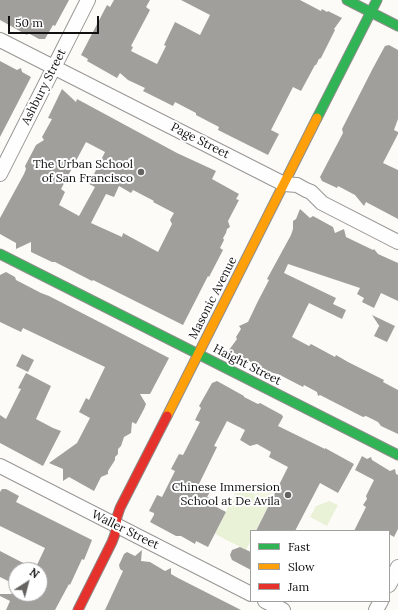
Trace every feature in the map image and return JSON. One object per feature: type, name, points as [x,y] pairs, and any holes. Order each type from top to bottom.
[{"type":"street","name":"Ashbury Street","points":[[0,174],[88,0]]},
{"type":"street","points":[[346,0],[398,26]]},
{"type":"street","name":"Masonic Avenue","points":[[78,610],[112,542],[120,508],[377,0]]},
{"type":"street","name":"Page Street","points":[[0,40],[284,184],[297,185],[311,192],[322,203],[398,242]]},
{"type":"street","name":"Haight Street","points":[[0,254],[398,455]]},
{"type":"street","name":"Waller Street","points":[[0,467],[250,593]]},
{"type":"street","points":[[390,583],[398,568]]},
{"type":"street","points":[[267,602],[283,610]]},
{"type":"green space","points":[[239,485],[255,494],[254,497],[269,504],[256,530],[250,530],[250,542],[246,550],[215,534]]},
{"type":"green space","points":[[260,485],[275,492],[269,504],[254,497]]},
{"type":"green space","points":[[329,501],[338,505],[327,526],[310,517],[316,506]]},
{"type":"building","points":[[0,0],[69,0],[55,26],[53,25],[45,39],[39,39],[28,33],[27,35],[0,20]]},
{"type":"building","points":[[114,0],[150,0],[146,7],[150,10],[131,46],[133,47],[131,51],[157,64],[175,22],[200,35],[210,15],[181,0],[300,0],[321,11],[322,9],[327,12],[328,11],[342,18],[334,29],[335,30],[321,58],[315,65],[301,91],[293,87],[271,130],[279,134],[268,155],[218,130],[219,127],[175,102],[173,106],[143,91],[145,88],[128,80],[120,73],[117,78],[87,61],[88,59],[81,55],[107,5],[110,7]]},
{"type":"building","points":[[389,45],[398,50],[398,119],[394,130],[398,132],[398,134],[383,163],[398,170],[398,219],[366,202],[364,206],[355,195],[338,186],[337,188],[322,181],[320,177],[343,133],[342,129],[373,68],[385,46]]},
{"type":"building","points":[[0,61],[17,70],[21,68],[22,72],[31,77],[0,137]]},
{"type":"building","points":[[62,89],[76,102],[77,99],[177,153],[216,171],[212,179],[239,194],[236,199],[239,200],[228,221],[230,227],[227,229],[220,248],[223,250],[183,325],[93,280],[92,281],[55,262],[31,252],[31,242],[16,249],[16,243],[0,234],[0,218],[24,174],[26,169],[25,166],[36,145],[44,140],[42,137],[52,119],[48,118]],"holes":[[[86,142],[105,152],[89,184],[95,187],[79,216],[59,205],[65,192],[61,189]],[[119,186],[131,193],[133,190],[174,213],[170,220],[172,224],[158,252],[123,233],[122,237],[91,223],[106,194],[114,197]]]},
{"type":"building","points":[[300,209],[310,218],[313,216],[333,227],[335,233],[344,229],[346,237],[373,250],[374,249],[378,254],[398,263],[398,301],[381,293],[374,308],[362,302],[364,298],[357,294],[360,288],[288,264],[284,273],[336,298],[333,304],[346,310],[342,319],[309,303],[292,337],[309,346],[311,344],[335,357],[336,355],[384,380],[383,382],[398,390],[398,434],[381,426],[378,422],[366,416],[363,417],[320,395],[318,396],[317,392],[304,385],[303,387],[278,374],[270,372],[229,350],[237,339],[236,337],[241,329],[239,326],[248,322],[269,280],[267,279],[291,235],[293,221],[296,219]]},
{"type":"building","points":[[6,272],[15,277],[16,280],[169,358],[150,394],[140,394],[146,404],[144,409],[136,424],[132,422],[131,433],[124,437],[121,446],[118,449],[118,454],[108,471],[108,474],[101,477],[94,491],[69,477],[63,481],[63,469],[49,463],[77,443],[90,418],[79,412],[86,398],[89,400],[105,367],[23,328],[21,332],[0,322],[0,275]]},
{"type":"building","points":[[372,315],[395,326],[387,342],[374,336],[379,326],[380,327]]},
{"type":"building","points":[[22,354],[34,360],[28,372],[16,366]]},
{"type":"building","points":[[26,373],[51,386],[36,419],[61,431],[43,466],[0,443],[0,415],[6,419],[21,389],[18,388]]},
{"type":"building","points":[[217,381],[244,397],[258,404],[260,403],[282,415],[283,417],[278,426],[325,448],[354,464],[338,493],[320,483],[296,530],[256,530],[288,467],[269,457],[271,452],[257,444],[250,446],[240,440],[245,430],[227,421],[214,446],[217,447],[199,484],[208,488],[207,491],[210,492],[207,497],[212,499],[209,503],[226,512],[208,547],[196,541],[195,544],[181,536],[176,536],[150,522],[154,513],[149,511],[157,495],[162,497],[175,471],[171,469],[179,454],[183,455],[200,422],[195,420],[201,408],[199,406],[212,383]]},
{"type":"building","points":[[362,456],[367,459],[371,457],[372,460],[390,471],[395,469],[396,474],[398,475],[398,529],[394,537],[390,535],[390,530],[354,530],[366,507],[363,505],[367,499],[366,496],[374,480],[355,470]]},
{"type":"building","points":[[2,489],[6,489],[19,496],[16,502],[92,540],[84,560],[82,559],[70,585],[69,584],[55,610],[6,610],[10,602],[48,602],[48,562],[38,562],[45,548],[0,526],[0,492]]},
{"type":"building","points":[[240,547],[250,552],[250,569],[232,560],[230,555],[232,550]]},
{"type":"building","points":[[142,550],[141,561],[150,562],[165,571],[171,568],[171,574],[241,610],[105,610],[123,571],[120,569],[119,565],[124,554],[127,552],[135,556]]},
{"type":"building","points":[[0,551],[21,562],[8,562],[8,581],[0,577]]},
{"type":"building","points":[[0,594],[8,594],[8,600],[0,596]]},
{"type":"traffic: fast","points":[[347,0],[398,26]]},
{"type":"traffic: fast","points":[[317,118],[377,0]]},
{"type":"traffic: fast","points":[[0,254],[398,455]]},
{"type":"traffic: slow","points":[[167,416],[317,118]]},
{"type":"traffic: jam","points":[[78,610],[112,542],[120,508],[167,416]]},
{"type":"place","name":"The Urban School of San Francisco","points":[[141,172]]},
{"type":"place","name":"Chinese Immersion School at De Avila","points":[[288,495]]}]
